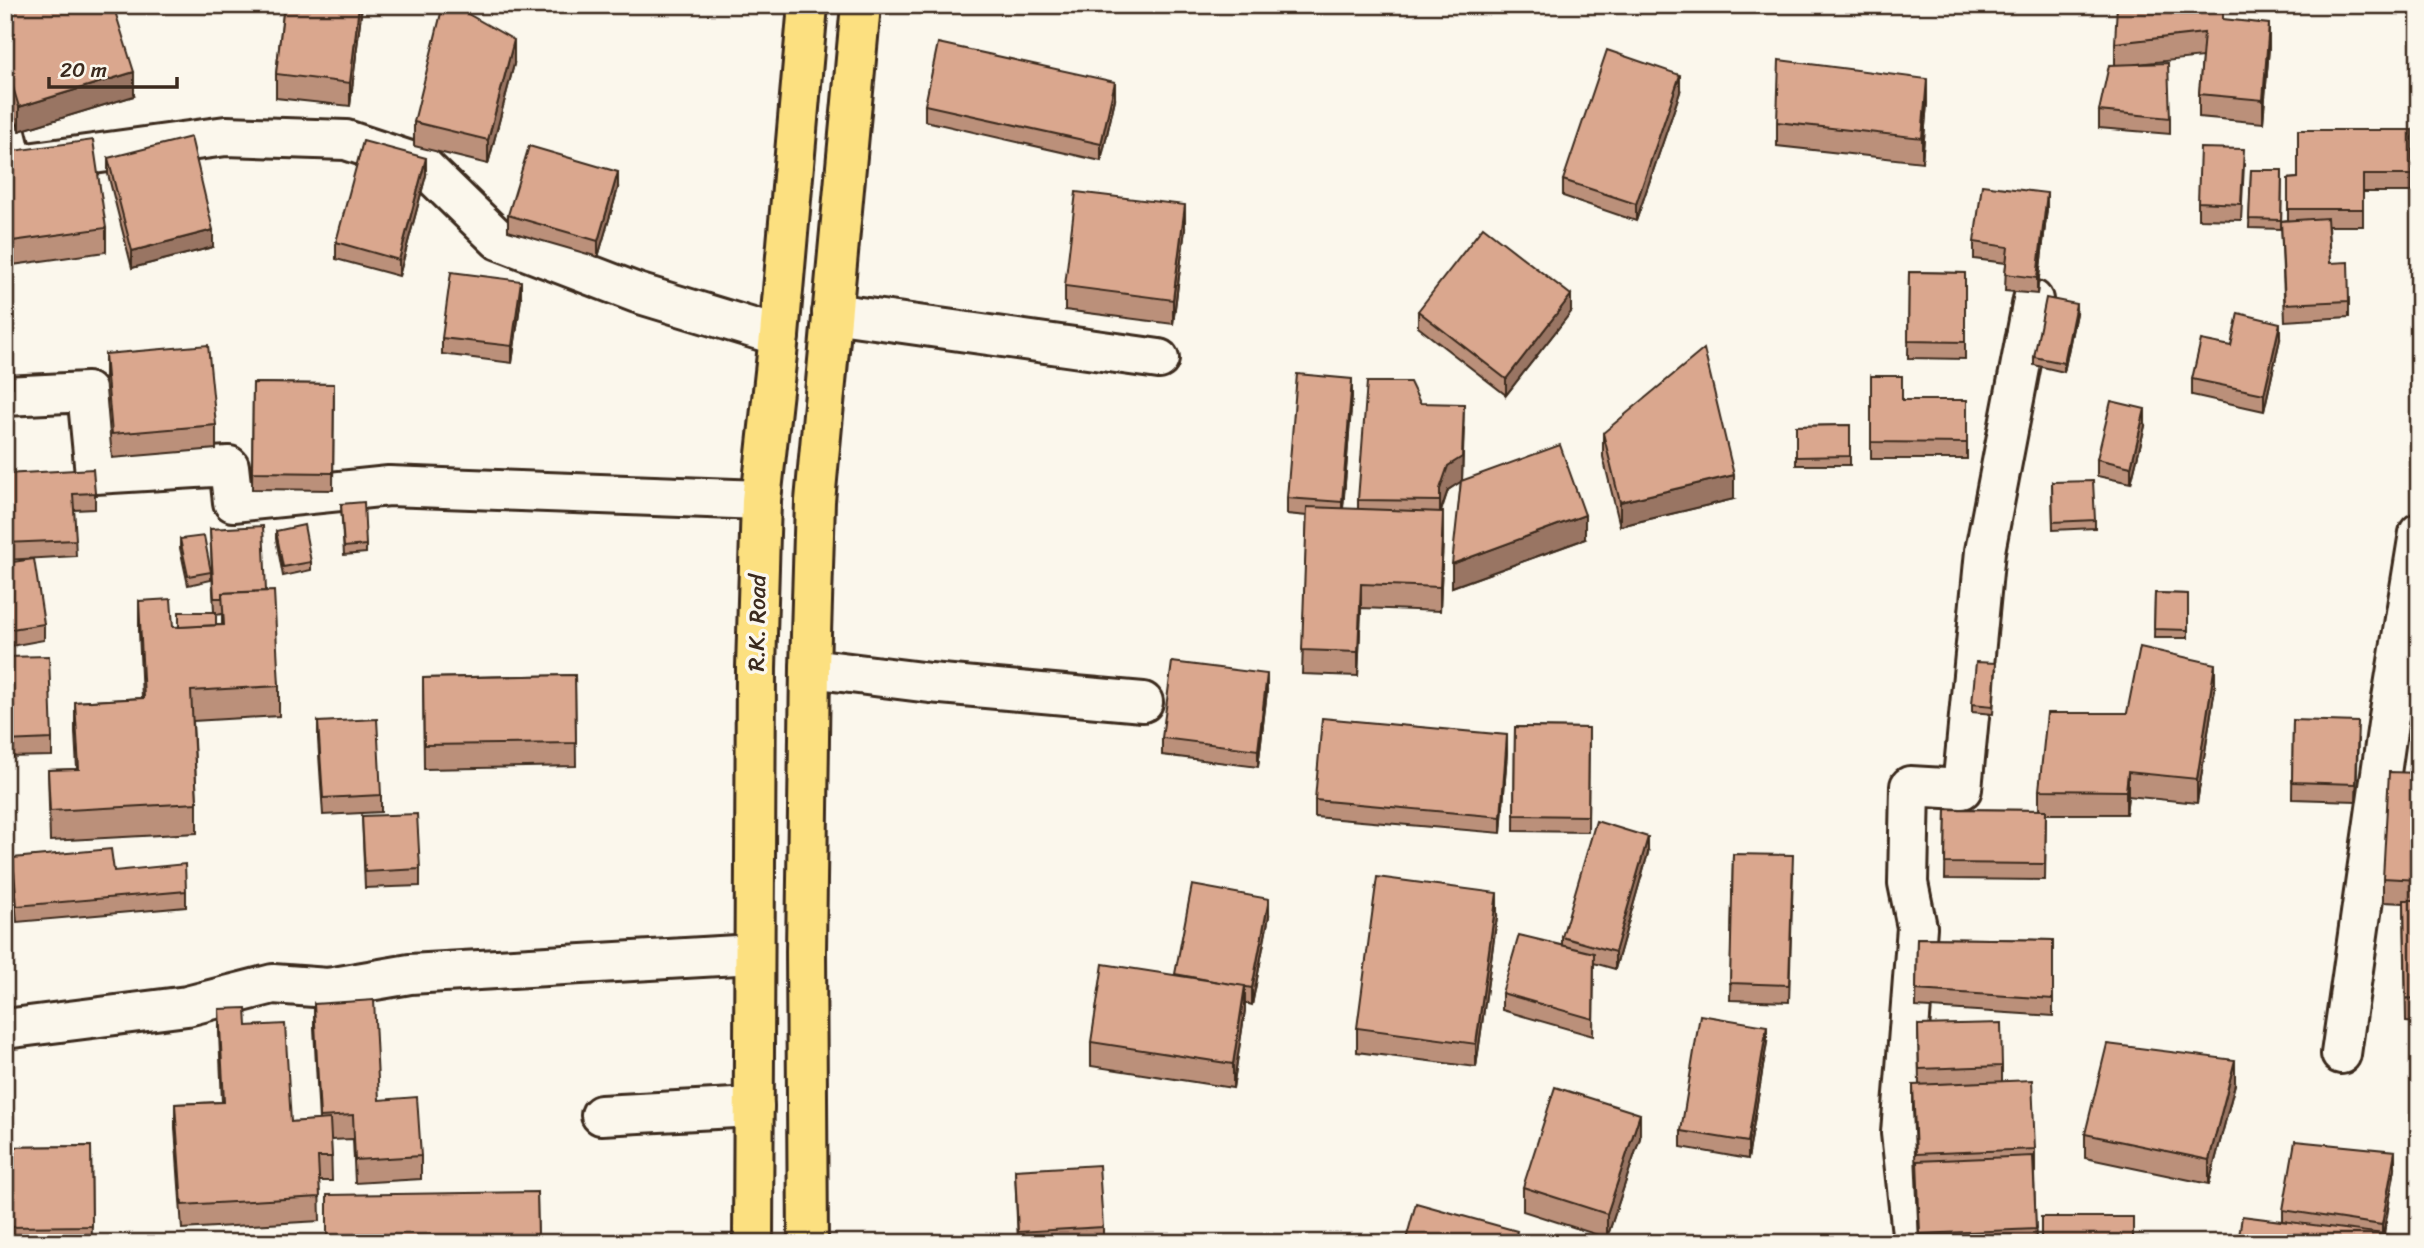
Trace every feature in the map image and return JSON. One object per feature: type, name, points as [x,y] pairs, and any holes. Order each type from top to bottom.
[{"type":"highway","name":"R.K. Road","points":[[752,1243],[756,668],[761,500],[779,336],[808,5]]},
{"type":"highway","points":[[808,1243],[806,951],[815,501],[861,5]]},
{"type":"street","points":[[8,154],[226,136],[346,141],[422,165],[499,240],[637,293],[779,336]]},
{"type":"street","points":[[1913,1243],[1901,1133],[1917,926],[1908,883],[1910,786],[1962,789],[1984,551],[2034,299]]},
{"type":"street","points":[[832,313],[1159,359]]},
{"type":"street","points":[[5,396],[87,392],[95,474],[229,466],[233,502],[389,486],[761,500]]},
{"type":"street","points":[[2341,1054],[2389,717],[2419,533]]},
{"type":"street","points":[[810,668],[930,683],[1143,702]]},
{"type":"street","points":[[5,1028],[187,1006],[273,984],[328,988],[410,974],[754,954]]},
{"type":"street","points":[[601,1115],[754,1107]]},
{"type":"building","points":[[21,5],[113,5],[134,72],[19,107],[5,61],[5,10]]},
{"type":"building","points":[[284,5],[359,5],[350,83],[276,74]]},
{"type":"building","points":[[443,5],[452,5],[514,40],[488,140],[414,122]]},
{"type":"building","points":[[2117,5],[2223,5],[2223,19],[2269,24],[2263,100],[2199,94],[2204,33],[2115,43]]},
{"type":"building","points":[[938,43],[1115,82],[1101,144],[925,105]]},
{"type":"building","points":[[1607,50],[1680,75],[1636,204],[1563,180]]},
{"type":"building","points":[[1779,60],[1927,79],[1922,138],[1777,122]]},
{"type":"building","points":[[2168,63],[2170,118],[2099,111],[2109,65]]},
{"type":"building","points":[[2298,130],[2412,130],[2412,175],[2363,175],[2363,209],[2288,209],[2288,179],[2298,178]]},
{"type":"building","points":[[191,137],[213,230],[132,251],[108,158]]},
{"type":"building","points":[[93,140],[106,228],[5,242],[5,152]]},
{"type":"building","points":[[363,141],[426,158],[399,260],[336,242]]},
{"type":"building","points":[[529,146],[618,172],[598,241],[508,215]]},
{"type":"building","points":[[2200,148],[2244,149],[2241,204],[2198,202]]},
{"type":"building","points":[[2251,170],[2282,170],[2281,220],[2249,219]]},
{"type":"building","points":[[1982,185],[2047,193],[2037,278],[2005,274],[2008,247],[1974,242]]},
{"type":"building","points":[[1076,192],[1185,205],[1173,300],[1065,286]]},
{"type":"building","points":[[2327,218],[2330,263],[2348,262],[2349,301],[2285,304],[2281,221]]},
{"type":"building","points":[[1483,227],[1571,295],[1506,379],[1418,311]]},
{"type":"building","points":[[451,272],[521,281],[512,346],[442,338]]},
{"type":"building","points":[[1909,272],[1965,273],[1965,342],[1908,341]]},
{"type":"building","points":[[2046,298],[2076,304],[2064,363],[2034,357]]},
{"type":"building","points":[[2238,313],[2280,323],[2264,394],[2192,379],[2201,340],[2231,346]]},
{"type":"building","points":[[10,343],[13,370],[5,371],[5,344]]},
{"type":"building","points":[[208,345],[216,425],[112,434],[105,354]]},
{"type":"building","points":[[1704,349],[1734,475],[1620,502],[1603,433]]},
{"type":"building","points":[[1297,374],[1352,379],[1342,502],[1287,498]]},
{"type":"building","points":[[1871,376],[1902,376],[1902,400],[1967,400],[1967,443],[1871,442]]},
{"type":"building","points":[[1367,382],[1410,382],[1420,403],[1464,404],[1462,457],[1448,466],[1440,489],[1440,501],[1358,500]]},
{"type":"building","points":[[253,383],[334,384],[333,473],[252,472]]},
{"type":"building","points":[[2111,401],[2145,409],[2131,467],[2097,459]]},
{"type":"building","points":[[1850,425],[1850,456],[1796,457],[1796,426]]},
{"type":"building","points":[[1560,445],[1585,515],[1452,564],[1461,481]]},
{"type":"building","points":[[93,469],[95,493],[73,494],[76,540],[5,543],[5,474]]},
{"type":"building","points":[[2093,481],[2095,520],[2053,522],[2052,482]]},
{"type":"building","points":[[364,502],[366,545],[344,547],[341,504]]},
{"type":"building","points":[[1307,507],[1443,512],[1440,587],[1361,584],[1358,652],[1302,650]]},
{"type":"building","points":[[304,525],[311,562],[283,567],[276,531]]},
{"type":"building","points":[[263,526],[266,591],[222,593],[222,598],[214,598],[210,529]]},
{"type":"building","points":[[204,536],[211,572],[188,576],[180,539]]},
{"type":"building","points":[[34,559],[44,624],[5,630],[5,563]]},
{"type":"building","points":[[274,591],[279,686],[191,691],[197,803],[50,811],[48,770],[79,769],[75,702],[144,698],[139,601],[171,599],[173,627],[224,625],[222,593]]},
{"type":"building","points":[[2155,593],[2188,594],[2188,630],[2154,629]]},
{"type":"building","points":[[179,612],[216,612],[216,625],[179,627]]},
{"type":"building","points":[[2140,647],[2215,664],[2197,779],[2128,772],[2126,791],[2039,790],[2047,713],[2127,713]]},
{"type":"building","points":[[49,656],[52,739],[5,741],[5,657]]},
{"type":"building","points":[[1172,662],[1267,674],[1258,750],[1162,738]]},
{"type":"building","points":[[1976,662],[1996,663],[1993,706],[1972,704]]},
{"type":"building","points":[[575,675],[576,743],[424,745],[423,678]]},
{"type":"building","points":[[1322,718],[1507,735],[1501,817],[1315,800]]},
{"type":"building","points":[[377,719],[381,795],[323,798],[318,722]]},
{"type":"building","points":[[2293,720],[2358,722],[2356,784],[2292,782]]},
{"type":"building","points":[[1515,727],[1589,728],[1588,816],[1514,815]]},
{"type":"building","points":[[2389,772],[2419,773],[2419,880],[2383,878]]},
{"type":"building","points":[[1946,809],[2046,810],[2045,864],[1945,863]]},
{"type":"building","points":[[417,814],[420,869],[365,872],[362,816]]},
{"type":"building","points":[[1596,821],[1648,837],[1615,952],[1562,937]]},
{"type":"building","points":[[111,849],[114,871],[185,864],[186,891],[17,906],[13,858]]},
{"type":"building","points":[[1733,854],[1793,855],[1789,985],[1730,983]]},
{"type":"building","points":[[1377,877],[1497,893],[1476,1044],[1357,1028]]},
{"type":"building","points":[[1192,885],[1269,899],[1252,988],[1175,974]]},
{"type":"building","points":[[2404,900],[2419,900],[2419,999],[2406,998]]},
{"type":"building","points":[[1519,935],[1594,953],[1593,1019],[1502,993]]},
{"type":"building","points":[[1917,938],[2053,940],[2053,999],[1916,990]]},
{"type":"building","points":[[1103,964],[1245,986],[1233,1064],[1091,1042]]},
{"type":"building","points":[[374,1000],[379,1100],[417,1097],[421,1156],[355,1160],[353,1115],[320,1117],[314,1004]]},
{"type":"building","points":[[246,1008],[247,1026],[285,1024],[291,1122],[330,1119],[332,1157],[318,1157],[320,1197],[182,1205],[175,1104],[224,1102],[219,1009]]},
{"type":"building","points":[[1700,1015],[1767,1026],[1748,1142],[1681,1131]]},
{"type":"building","points":[[2001,1023],[2002,1066],[1919,1069],[1918,1025]]},
{"type":"building","points":[[2107,1044],[2235,1060],[2209,1160],[2085,1134]]},
{"type":"building","points":[[2032,1080],[2035,1149],[1916,1154],[1913,1085]]},
{"type":"building","points":[[1555,1087],[1640,1114],[1607,1214],[1523,1187]]},
{"type":"building","points":[[2295,1141],[2395,1151],[2382,1225],[2283,1210]]},
{"type":"building","points":[[91,1146],[92,1226],[5,1227],[5,1147]]},
{"type":"building","points":[[2033,1156],[2036,1229],[1920,1234],[1917,1161]]},
{"type":"building","points":[[1099,1165],[1103,1227],[1018,1232],[1015,1170]]},
{"type":"building","points":[[537,1192],[538,1239],[497,1239],[497,1243],[327,1243],[327,1195]]},
{"type":"building","points":[[1416,1203],[1517,1231],[1514,1243],[1405,1243]]},
{"type":"building","points":[[2242,1216],[2399,1236],[2398,1243],[2238,1243]]},
{"type":"building","points":[[2041,1217],[2133,1217],[2133,1243],[2041,1243]]}]
